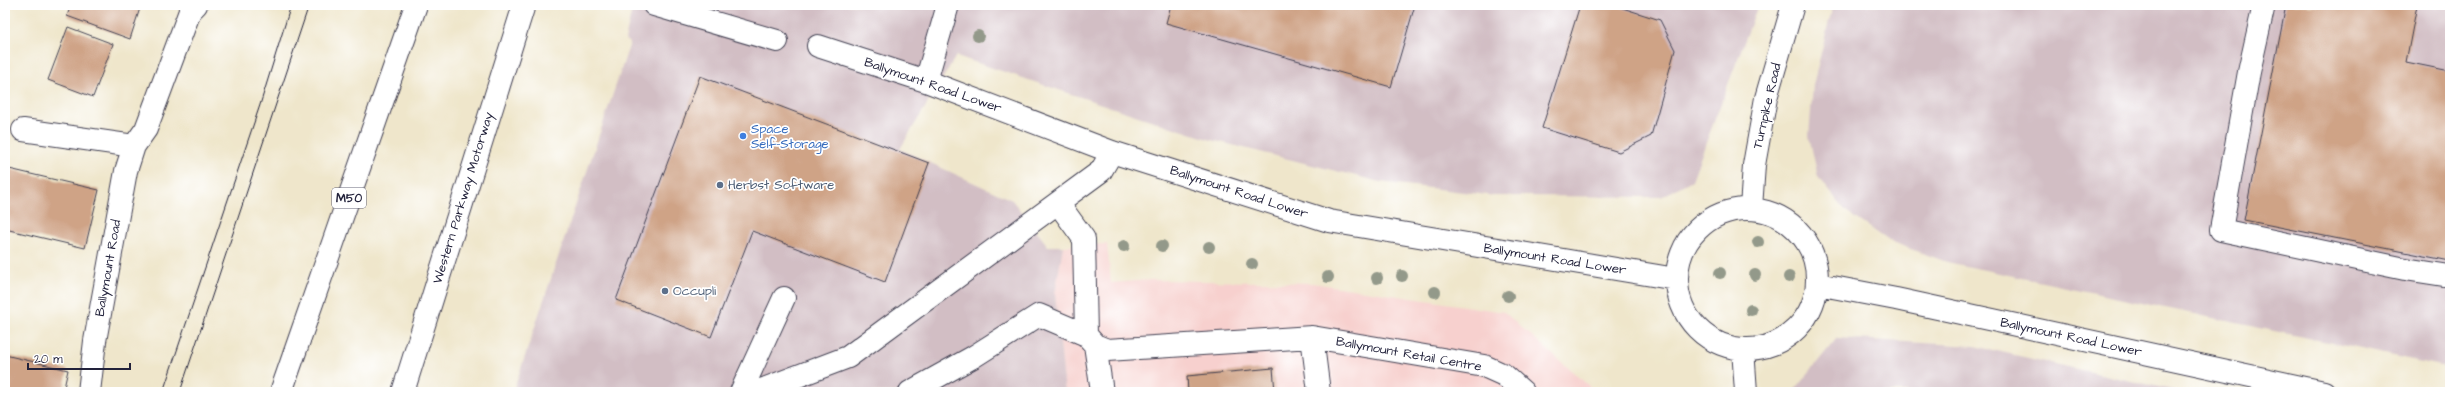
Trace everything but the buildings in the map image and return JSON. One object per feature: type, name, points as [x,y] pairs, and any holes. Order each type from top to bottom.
[{"type":"main road","name":"Ballymount Road","points":[[89,392],[95,341],[126,172],[134,146],[146,129],[190,11],[196,5]]},
{"type":"main road","name":"M50","points":[[281,392],[416,5]]},
{"type":"main road","name":"Western Parkway Motorway","points":[[402,392],[524,5]]},
{"type":"main road","points":[[654,5],[777,41]]},
{"type":"main road","points":[[926,82],[948,5]]},
{"type":"main road","name":"Turnpike Road","points":[[1751,208],[1754,165],[1766,98],[1793,5]]},
{"type":"main road","points":[[2264,5],[2249,72],[2221,230],[2405,270],[2450,276]]},
{"type":"main road","name":"Ballymount Road Lower","points":[[818,46],[926,82],[1112,152],[1329,221],[1676,279]]},
{"type":"main road","points":[[23,130],[134,146]]},
{"type":"main road","points":[[756,392],[848,357],[1101,171],[1112,152]]},
{"type":"main road","points":[[1058,203],[1084,239],[1090,340],[1102,392]]},
{"type":"main road","points":[[1751,208],[1772,213],[1792,224],[1807,241],[1813,255],[1817,284],[1814,301],[1806,317],[1790,334],[1770,345],[1743,349],[1720,343],[1697,328],[1683,307],[1676,279],[1680,256],[1690,236],[1696,230],[1707,220],[1728,210],[1751,208]]},
{"type":"main road","name":"Ballymount Road Lower","points":[[1817,284],[1896,299],[2324,392]]},
{"type":"main road","points":[[741,392],[784,298]]},
{"type":"main road","name":"Ballymount Retail Centre","points":[[910,392],[973,357],[1039,315],[1090,340],[1106,350],[1312,337],[1484,366],[1504,375],[1523,392]]},
{"type":"main road","points":[[1312,337],[1319,392]]},
{"type":"main road","points":[[1743,349],[1746,392]]},
{"type":"shaded area","points":[[633,5],[1758,5],[1692,180],[1661,197],[1496,196],[1380,182],[1208,139],[956,56],[900,149],[1012,200],[1048,246],[1063,246],[1055,294],[1065,392],[513,392],[630,43],[625,40]]},
{"type":"shaded area","points":[[1833,5],[2450,5],[2450,368],[1947,262],[1889,241],[1846,211],[1818,177],[1809,136],[1813,85]]},
{"type":"shaded area","points":[[1107,244],[1111,283],[1151,280],[1312,283],[1504,312],[1596,392],[1065,392],[1055,294],[1063,246]]},
{"type":"shaded area","points":[[1837,338],[1974,346],[2182,392],[1793,392]]},
{"type":"tram line","points":[[163,392],[260,105],[291,5]]},
{"type":"tram line","points":[[180,392],[309,5]]},
{"type":"place","name":"Space Self-Storage","points":[[743,136]]},
{"type":"place","name":"Herbst Software","points":[[720,185]]},
{"type":"place","name":"Occupli","points":[[665,291]]}]
